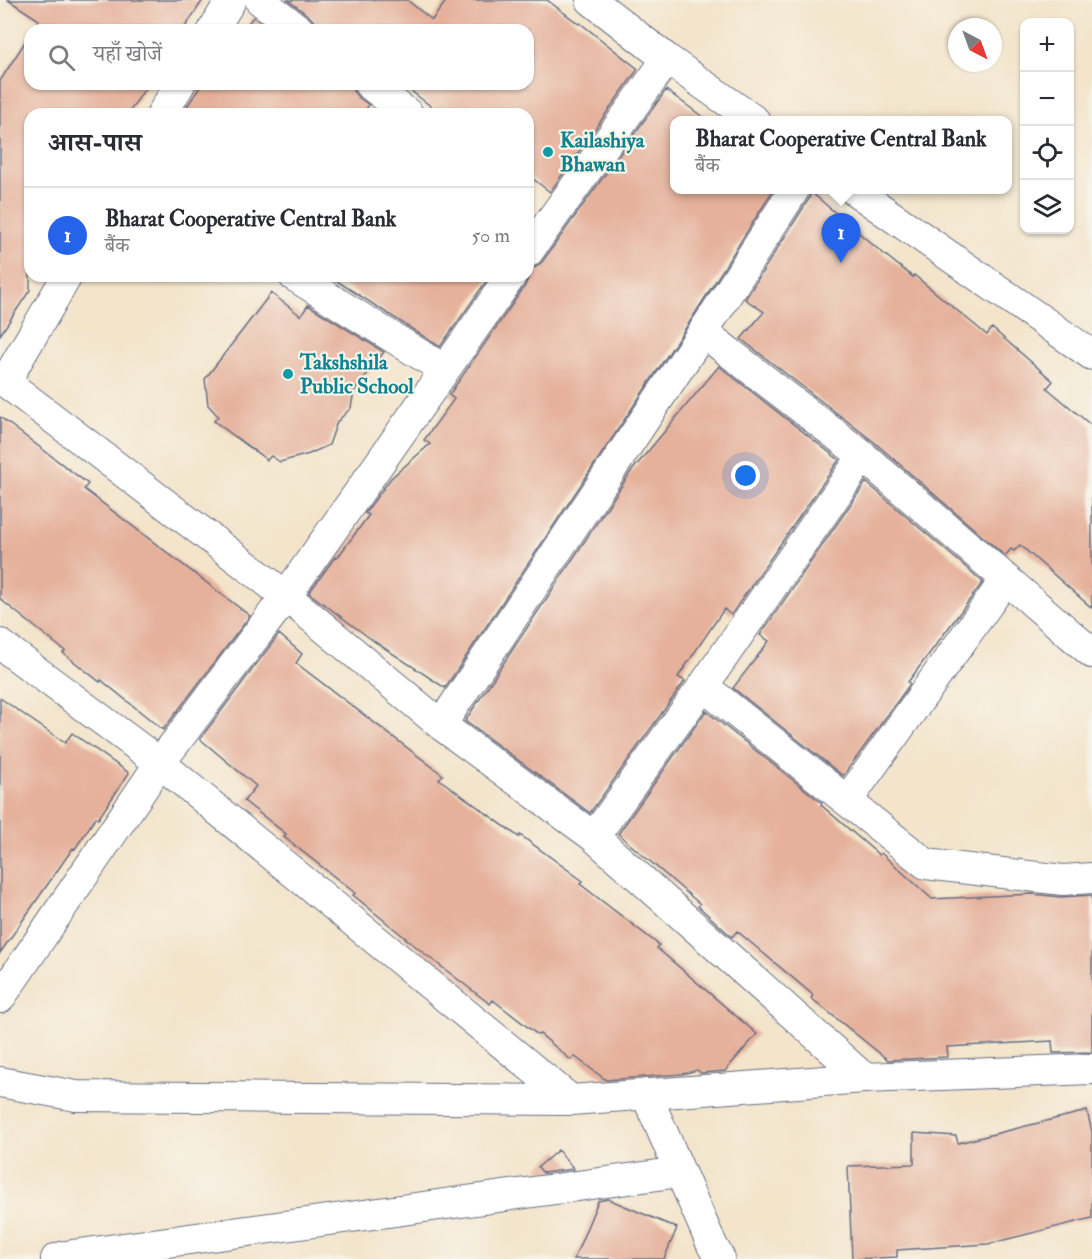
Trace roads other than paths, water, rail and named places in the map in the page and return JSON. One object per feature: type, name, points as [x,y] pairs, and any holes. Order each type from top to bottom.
[{"type":"street","points":[[217,24],[231,0]]},
{"type":"street","points":[[260,0],[291,24]]},
{"type":"street","points":[[591,0],[667,59],[749,116]]},
{"type":"street","points":[[534,231],[539,214],[667,59]]},
{"type":"street","points":[[166,108],[176,90]]},
{"type":"street","points":[[377,90],[400,108]]},
{"type":"street","points":[[441,725],[703,332],[791,194]]},
{"type":"street","points":[[861,194],[1092,355]]},
{"type":"street","points":[[63,282],[3,380],[286,596],[441,725],[594,837],[864,1078]]},
{"type":"street","points":[[304,282],[445,370]]},
{"type":"street","points":[[0,998],[160,763],[286,596],[507,282]]},
{"type":"street","points":[[703,332],[863,456],[1092,653]]},
{"type":"street","points":[[594,837],[703,686],[863,456]]},
{"type":"street","points":[[847,801],[1006,579]]},
{"type":"street","points":[[0,644],[160,763],[571,1100]]},
{"type":"street","points":[[703,686],[926,864],[1063,880],[1092,878]]},
{"type":"street","points":[[0,1082],[76,1096],[571,1100],[864,1078],[1092,1069]]},
{"type":"street","points":[[646,1094],[720,1259]]},
{"type":"street","points":[[56,1259],[680,1172]]},
{"type":"place","name":"Kailashiya Bhawan","points":[[548,152]]},
{"type":"place","name":"Bharat Cooperative Central Bank","points":[[841,263]]},
{"type":"place","name":"Takshshila Public School","points":[[288,374]]}]
